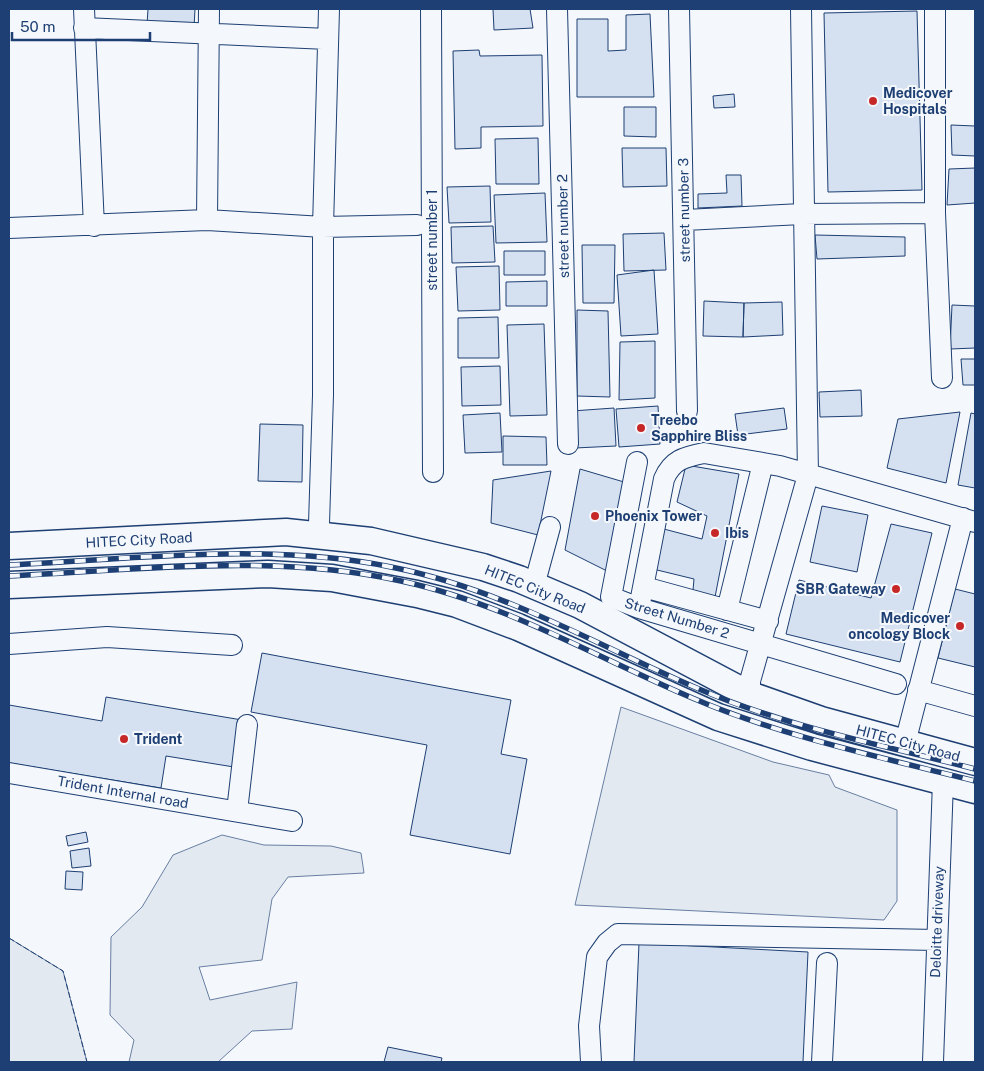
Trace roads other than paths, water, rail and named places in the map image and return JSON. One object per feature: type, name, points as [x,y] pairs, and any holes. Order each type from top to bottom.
[{"type":"main road","name":"HITEC City Road","points":[[9,546],[286,532],[371,541],[483,567],[534,586],[580,605],[750,695],[821,720],[975,762]]},
{"type":"main road","name":"HITEC City Road","points":[[9,585],[268,574],[332,578],[417,594],[457,604],[518,627],[718,717],[812,747],[975,790]]},
{"type":"street","points":[[207,220],[209,9]]},
{"type":"street","points":[[322,537],[319,524],[323,395],[323,227],[328,9]]},
{"type":"street","name":"street number 1","points":[[431,9],[433,472]]},
{"type":"street","name":"street number 2","points":[[558,9],[568,444]]},
{"type":"street","name":"street number 3","points":[[679,9],[685,220],[687,411]]},
{"type":"street","points":[[750,695],[750,681],[808,475],[802,214],[801,9]]},
{"type":"street","points":[[935,9],[935,213],[942,378]]},
{"type":"street","points":[[94,226],[84,19],[209,35],[328,39]]},
{"type":"street","points":[[685,220],[802,214],[935,213]]},
{"type":"street","points":[[9,228],[207,220],[323,227],[417,225]]},
{"type":"street","points":[[640,608],[664,480],[669,468],[677,461],[704,453],[763,463],[969,520],[918,690],[905,743]]},
{"type":"street","points":[[727,610],[763,463]]},
{"type":"street","name":"Street Number 2","points":[[633,465],[606,595],[640,608],[896,684]]},
{"type":"street","points":[[534,586],[550,528]]},
{"type":"street","points":[[644,587],[768,621]]},
{"type":"street","points":[[9,644],[107,637],[232,645]]},
{"type":"street","points":[[918,690],[975,706]]},
{"type":"street","points":[[236,811],[247,725]]},
{"type":"street","name":"Trident Internal road","points":[[9,773],[292,821]]},
{"type":"street","name":"Deloitte driveway","points":[[932,1062],[943,782]]},
{"type":"street","points":[[591,1062],[589,1026],[597,957],[607,943],[618,934],[936,940]]},
{"type":"street","points":[[822,1062],[827,963]]},
{"type":"railway","points":[[9,565],[152,556],[249,554],[297,555],[344,559],[391,567],[472,589],[511,604],[699,689],[766,714],[801,725],[975,769]]},
{"type":"railway","points":[[9,576],[205,566],[255,566],[353,572],[401,581],[439,591],[512,617],[724,711],[831,745],[975,781]]},
{"type":"place","name":"Medicover Hospitals","points":[[873,101]]},
{"type":"place","name":"Treebo Sapphire Bliss","points":[[641,428]]},
{"type":"place","name":"Phoenix Tower","points":[[595,516]]},
{"type":"place","name":"Ibis","points":[[715,533]]},
{"type":"place","name":"SBR Gateway","points":[[896,589]]},
{"type":"place","name":"Medicover oncology Block","points":[[960,626]]},
{"type":"place","name":"Trident","points":[[124,739]]}]
